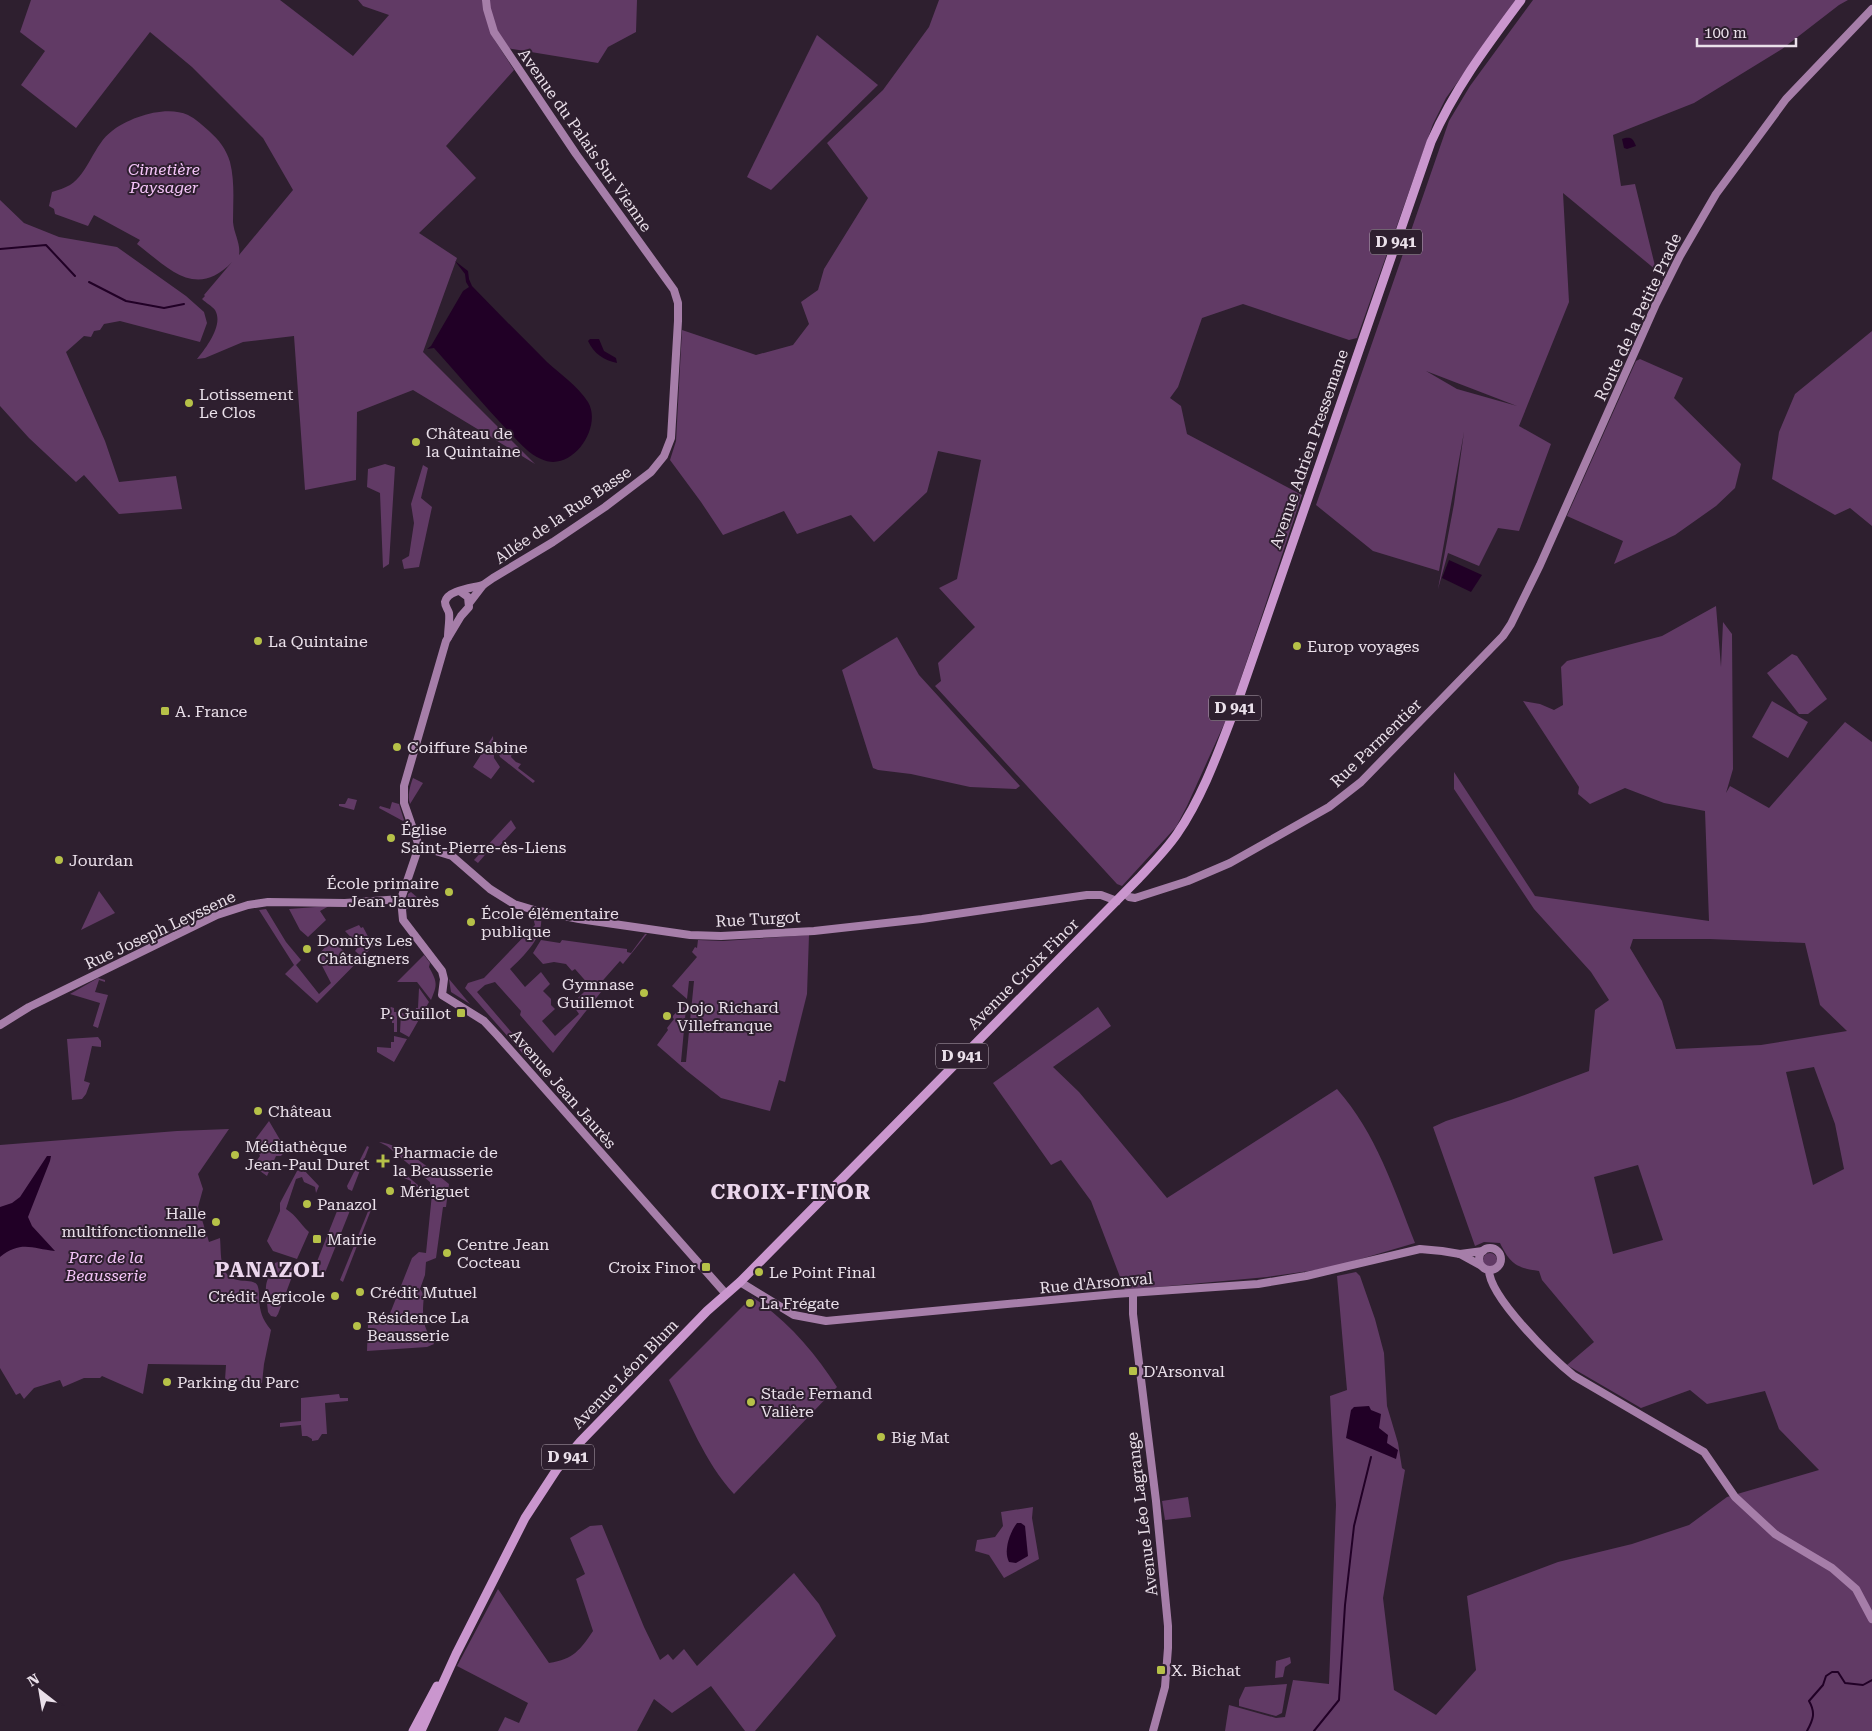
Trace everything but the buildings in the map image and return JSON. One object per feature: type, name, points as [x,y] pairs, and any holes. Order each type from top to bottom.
[{"type":"main road","name":"Avenue Adrien Pressemane","points":[[1117,901],[1160,856],[1176,834],[1191,810],[1214,763],[1242,690],[1431,142],[1444,112],[1459,86],[1521,0]]},
{"type":"main road","name":"Avenue Croix Finor","points":[[740,1282],[1117,901]]},
{"type":"main road","name":"Avenue Léon Blum","points":[[413,1731],[456,1654],[525,1518],[557,1469],[580,1442],[682,1339],[707,1311],[740,1282]]},
{"type":"main road","name":"Avenue Léon Blum","points":[[421,1731],[456,1654]]},
{"type":"street","name":"Avenue du Palais Sur Vienne","points":[[486,0],[486,9],[494,32],[576,154],[674,290]]},
{"type":"street","name":"Route de la Petite Prade","points":[[1540,565],[1656,304],[1680,256],[1716,194],[1786,99],[1872,9]]},
{"type":"street","name":"Allée de la Rue Basse","points":[[484,585],[591,516],[650,472],[664,456],[671,438],[678,331],[678,303],[674,290]]},
{"type":"street","name":"Rue Parmentier","points":[[1125,893],[1129,897],[1135,898],[1188,881],[1230,864],[1329,807],[1361,782],[1503,636],[1511,624],[1540,565]]},
{"type":"street","points":[[461,616],[456,616],[449,612],[446,607],[447,597],[452,592],[461,592],[484,585]]},
{"type":"street","points":[[448,637],[461,616],[467,611],[470,602],[484,585]]},
{"type":"street","points":[[461,592],[465,594],[470,602]]},
{"type":"street","points":[[401,899],[419,846],[404,803],[404,786],[448,637],[449,612]]},
{"type":"street","name":"Rue Turgot","points":[[419,846],[452,856],[490,888],[514,904],[534,910],[588,920],[690,935],[721,936],[814,931],[922,919],[1086,896],[1101,895],[1117,901]]},
{"type":"street","name":"Rue Joseph Leyssene","points":[[0,1025],[29,1008],[217,915],[248,905],[268,902],[345,903],[401,899]]},
{"type":"street","name":"Avenue Jean Jaurès","points":[[401,899],[403,920],[442,971],[444,979],[442,995],[484,1020],[726,1294]]},
{"type":"street","name":"Rue d'Arsonval","points":[[740,1282],[794,1315],[826,1321],[1268,1282],[1306,1276],[1420,1249],[1460,1254],[1483,1251]]},
{"type":"street","points":[[1492,1249],[1500,1255],[1500,1264],[1495,1269],[1489,1270],[1480,1265],[1479,1256],[1483,1251],[1492,1249]]},
{"type":"street","name":"Rue d'Arsonval","points":[[1460,1254],[1480,1265]]},
{"type":"street","points":[[1489,1270],[1490,1280],[1500,1297],[1555,1360],[1574,1376],[1704,1452],[1735,1497],[1775,1534],[1832,1568],[1856,1589],[1872,1619]]},
{"type":"street","name":"Avenue Léo Lagrange","points":[[1133,1293],[1132,1314],[1156,1501],[1168,1626],[1165,1687],[1153,1731]]},
{"type":"green space","name":"Cimetière Paysager","points":[[31,0],[280,0],[353,56],[389,15],[363,6],[358,0],[637,0],[636,32],[608,47],[598,63],[507,48],[494,39],[514,70],[446,146],[476,178],[419,233],[457,258],[423,352],[535,464],[413,390],[357,412],[356,480],[305,490],[294,336],[243,342],[205,358],[197,359],[213,336],[217,322],[215,310],[202,299],[232,262],[219,273],[206,279],[194,279],[183,276],[171,270],[137,244],[140,240],[94,215],[88,226],[55,214],[54,209],[49,206],[52,192],[68,186],[82,174],[100,143],[112,131],[138,117],[169,111],[188,115],[199,122],[219,141],[228,157],[233,177],[233,222],[239,255],[293,190],[263,138],[192,67],[150,32],[76,128],[21,85],[45,51],[20,32]]},
{"type":"green space","points":[[939,0],[1517,0],[1446,98],[1433,124],[1357,338],[1349,340],[1243,304],[1202,318],[1178,387],[1170,398],[1181,406],[1187,434],[1302,495],[1230,711],[1187,806],[1176,827],[1122,886],[1117,884],[935,686],[941,681],[938,663],[975,627],[939,588],[957,579],[981,460],[938,451],[927,492],[874,542],[851,515],[797,534],[784,511],[723,535],[670,460],[676,441],[682,330],[756,355],[793,345],[809,324],[801,302],[818,290],[824,269],[868,198],[827,143],[883,90],[929,27]]},
{"type":"green space","points":[[1533,0],[1848,0],[1782,49],[1694,103],[1613,135],[1621,186],[1635,184],[1656,270],[1563,193],[1569,302],[1519,426],[1551,444],[1519,531],[1498,528],[1479,566],[1448,553],[1438,589],[1454,504],[1464,432],[1439,571],[1373,551],[1316,505],[1449,121],[1470,86]],"holes":[[[1426,371],[1517,406],[1457,389]]]},
{"type":"green space","points":[[817,35],[878,85],[771,190],[747,177]]},
{"type":"green space","points":[[0,200],[24,223],[59,237],[117,247],[186,296],[204,312],[207,323],[200,342],[120,321],[104,324],[100,330],[94,331],[91,337],[84,336],[66,352],[105,441],[119,482],[176,476],[182,509],[119,514],[84,475],[76,482],[29,438],[0,406]]},
{"type":"green space","points":[[1872,331],[1872,526],[1850,508],[1835,515],[1772,479],[1779,432],[1795,394]]},
{"type":"green space","points":[[1640,359],[1683,378],[1674,398],[1741,464],[1735,488],[1716,506],[1675,535],[1614,564],[1623,541],[1567,516],[1636,361]]},
{"type":"green space","points":[[385,464],[395,467],[389,564],[383,568],[380,493],[367,487],[368,469]]},
{"type":"green space","points":[[423,465],[428,468],[421,498],[432,507],[419,567],[404,569],[402,560],[409,556],[414,523],[411,504]]},
{"type":"green space","points":[[1716,606],[1721,667],[1723,622],[1732,634],[1733,769],[1726,793],[1730,786],[1769,808],[1845,722],[1872,742],[1872,1731],[1225,1731],[1229,1705],[1276,1718],[1285,1717],[1293,1680],[1329,1684],[1336,1505],[1330,1396],[1347,1390],[1337,1276],[1356,1272],[1360,1276],[1375,1319],[1384,1353],[1387,1406],[1398,1443],[1402,1468],[1405,1470],[1383,1598],[1394,1690],[1436,1715],[1476,1670],[1467,1596],[1558,1562],[1632,1544],[1689,1525],[1727,1497],[1819,1470],[1779,1429],[1765,1391],[1707,1404],[1690,1390],[1641,1408],[1567,1365],[1594,1342],[1542,1280],[1539,1271],[1515,1264],[1507,1256],[1500,1243],[1484,1242],[1475,1246],[1433,1127],[1589,1071],[1595,1010],[1609,1000],[1591,972],[1534,909],[1454,789],[1454,772],[1535,896],[1709,921],[1705,811],[1664,803],[1625,788],[1590,804],[1578,794],[1579,787],[1523,701],[1540,704],[1554,710],[1563,705],[1561,667],[1567,661],[1662,636]],"holes":[[[1633,939],[1710,939],[1805,943],[1820,1005],[1847,1031],[1761,1045],[1676,1049],[1662,1001],[1630,948]],[[1814,1067],[1835,1124],[1844,1169],[1813,1185],[1786,1072]],[[1638,1165],[1663,1240],[1613,1254],[1594,1177]]]},
{"type":"green space","points":[[897,637],[919,675],[1020,786],[1016,789],[970,787],[873,768],[842,670]]},
{"type":"green space","points":[[1792,654],[1797,656],[1827,699],[1808,714],[1799,714],[1767,673]]},
{"type":"green space","points":[[1772,701],[1808,722],[1788,758],[1752,737]]},
{"type":"green space","points":[[493,736],[494,758],[500,767],[491,779],[473,767]]},
{"type":"green space","points":[[499,742],[512,753],[511,757],[521,764],[518,768],[535,781],[533,783],[500,757],[498,752]]},
{"type":"green space","points":[[413,778],[423,783],[410,804],[409,794]]},
{"type":"green space","points":[[348,798],[357,800],[354,810],[339,806],[339,804],[345,804]]},
{"type":"green space","points":[[392,802],[399,804],[403,821],[379,808],[380,806],[390,809]]},
{"type":"green space","points":[[511,820],[516,828],[494,852],[490,849],[478,863],[474,860]]},
{"type":"green space","points":[[99,891],[115,913],[81,930]]},
{"type":"green space","points":[[411,892],[419,899],[406,910],[408,894]]},
{"type":"green space","points":[[329,906],[320,911],[326,920],[308,937],[300,930],[289,909]]},
{"type":"green space","points":[[266,909],[286,942],[301,960],[296,965],[319,994],[331,983],[317,956],[333,939],[337,940],[342,949],[357,961],[361,956],[355,951],[359,946],[345,931],[359,925],[361,928],[363,927],[373,946],[317,1003],[285,974],[294,965],[259,910]]},
{"type":"green space","points":[[532,914],[541,916],[541,924],[536,939],[532,946],[510,969],[525,987],[541,972],[550,984],[543,991],[551,999],[551,1005],[555,1009],[542,1021],[555,1036],[579,1014],[572,1004],[590,986],[575,969],[572,971],[566,964],[554,962],[543,964],[533,953],[541,940],[560,943],[562,940],[627,949],[627,952],[631,953],[645,934],[647,934],[623,964],[620,961],[597,987],[601,992],[553,1053],[520,1015],[521,1011],[495,982],[485,985],[477,992],[536,1061],[532,1064],[465,988],[468,983],[484,978],[535,925]]},
{"type":"green space","points":[[809,935],[807,994],[785,1082],[779,1080],[770,1111],[721,1098],[657,1045],[674,1019],[672,1017],[679,1009],[686,1008],[681,1062],[686,1062],[694,981],[689,981],[687,999],[672,986],[697,957],[692,952],[695,947],[697,948],[698,940],[723,941]]},
{"type":"green space","points":[[424,955],[430,963],[429,967],[436,983],[431,1000],[417,982],[397,982]]},
{"type":"green space","points":[[98,978],[105,980],[105,982],[99,980],[95,992],[108,995],[98,1028],[93,1026],[100,1003],[70,994]]},
{"type":"green space","points":[[449,979],[470,1004],[451,992]]},
{"type":"green space","points":[[419,988],[429,1002],[409,1037],[400,1032],[401,1013],[415,1014],[416,1008],[418,1008]]},
{"type":"green space","points":[[391,1007],[394,1008],[394,1012],[397,1012],[397,1032],[394,1032],[392,1017],[382,1017]]},
{"type":"green space","points":[[1098,1007],[1111,1026],[1053,1067],[1079,1092],[1167,1198],[1337,1089],[1363,1124],[1383,1162],[1415,1243],[1330,1268],[1267,1277],[1125,1290],[1091,1201],[1061,1160],[1051,1165],[993,1083]]},
{"type":"green space","points":[[394,1036],[407,1039],[394,1062],[377,1052],[377,1047],[391,1048]]},
{"type":"green space","points":[[98,1037],[101,1041],[101,1047],[92,1046],[84,1081],[90,1083],[86,1094],[82,1099],[72,1100],[67,1039]]},
{"type":"green space","points":[[269,1121],[286,1150],[281,1156],[276,1156],[267,1176],[253,1166],[260,1156],[254,1141]]},
{"type":"green space","name":"Parc de la Beausserie","points":[[229,1129],[198,1174],[203,1189],[198,1207],[209,1242],[220,1238],[222,1262],[227,1275],[237,1280],[252,1282],[258,1287],[261,1312],[271,1330],[262,1383],[225,1380],[226,1365],[148,1364],[143,1394],[102,1376],[100,1378],[84,1378],[63,1387],[60,1380],[34,1388],[24,1399],[20,1393],[16,1395],[0,1368],[0,1145],[177,1131]]},
{"type":"green space","points":[[379,1142],[407,1153],[449,1184],[446,1207],[443,1207],[436,1258],[426,1262],[425,1275],[420,1289],[424,1295],[423,1315],[425,1326],[434,1344],[427,1347],[367,1351],[368,1324],[373,1314],[389,1316],[412,1258],[419,1252],[426,1253],[432,1194],[430,1182],[387,1146]]},
{"type":"green space","points":[[367,1146],[369,1147],[352,1191],[347,1186]]},
{"type":"green space","points":[[302,1168],[319,1186],[316,1193],[315,1187],[304,1182],[302,1177],[296,1179],[286,1209],[309,1232],[297,1259],[273,1251],[267,1241],[280,1211],[280,1203],[297,1171]]},
{"type":"green space","points":[[398,1168],[419,1186],[420,1184],[422,1190],[411,1184],[411,1181],[397,1175]]},
{"type":"green space","points":[[341,1201],[353,1203],[325,1273],[314,1269]]},
{"type":"green space","points":[[369,1209],[371,1210],[343,1282],[340,1280]]},
{"type":"green space","points":[[1487,1253],[1493,1253],[1497,1260],[1493,1267],[1487,1267],[1483,1263],[1483,1257]]},
{"type":"green space","points":[[280,1261],[296,1266],[276,1317],[271,1316],[268,1312],[266,1286],[275,1263]]},
{"type":"green space","name":"Stade Fernand Valière","points":[[752,1297],[777,1315],[799,1337],[837,1387],[734,1494],[723,1481],[706,1454],[669,1380]]},
{"type":"green space","points":[[339,1394],[340,1398],[348,1398],[348,1401],[325,1403],[327,1434],[322,1434],[318,1440],[312,1441],[307,1436],[302,1436],[301,1425],[280,1427],[280,1423],[301,1421],[301,1398]]},
{"type":"green space","points":[[1188,1497],[1191,1517],[1165,1520],[1162,1501]]},
{"type":"green space","points":[[1033,1507],[1032,1518],[1039,1559],[1004,1578],[989,1555],[975,1551],[977,1540],[995,1537],[1003,1526],[1001,1512]]},
{"type":"green space","points":[[602,1525],[644,1627],[660,1660],[668,1654],[673,1660],[684,1649],[697,1666],[794,1573],[819,1604],[836,1636],[755,1731],[745,1731],[711,1686],[672,1713],[654,1699],[637,1731],[498,1731],[505,1717],[519,1723],[528,1703],[457,1666],[498,1589],[549,1663],[565,1659],[576,1653],[593,1631],[576,1579],[585,1574],[570,1538],[590,1526]]},
{"type":"green space","points":[[1290,1657],[1291,1663],[1285,1667],[1283,1677],[1275,1678],[1276,1661]]},
{"type":"green space","points":[[1287,1684],[1282,1713],[1276,1716],[1239,1706],[1239,1700],[1245,1687]]},
{"type":"shaded area","points":[[1622,139],[1632,139],[1636,146],[1624,148]]},
{"type":"shaded area","points":[[455,261],[468,271],[472,286],[547,362],[574,385],[588,402],[592,412],[588,435],[582,446],[564,460],[553,462],[536,457],[492,414],[434,348],[427,349],[431,346],[463,291],[469,287],[465,274]]},
{"type":"shaded area","points":[[590,339],[599,339],[604,351],[616,358],[617,363],[596,353],[590,346],[588,341]]},
{"type":"shaded area","points":[[1449,560],[1482,575],[1471,592],[1442,578]]},
{"type":"shaded area","points":[[47,1156],[51,1156],[50,1161],[28,1217],[32,1226],[55,1251],[21,1247],[7,1252],[0,1257],[0,1207],[12,1203],[20,1197]]},
{"type":"shaded area","points":[[1369,1406],[1371,1410],[1381,1414],[1379,1428],[1388,1435],[1387,1443],[1398,1450],[1396,1459],[1346,1438],[1351,1410],[1354,1407]]},
{"type":"shaded area","points":[[1017,1523],[1025,1526],[1028,1556],[1016,1563],[1009,1562],[1007,1547],[1012,1531]]},
{"type":"waterway","points":[[0,249],[46,245],[75,276]]},
{"type":"waterway","points":[[89,282],[126,301],[164,308],[184,304]]},
{"type":"waterway","points":[[1314,1731],[1339,1700],[1345,1605],[1354,1526],[1371,1457]]},
{"type":"waterway","points":[[1807,1731],[1813,1716],[1809,1701],[1823,1685],[1826,1676],[1832,1672],[1838,1672],[1845,1683],[1863,1685],[1872,1680]]},
{"type":"place","name":"Lotissement Le Clos","points":[[189,403]]},
{"type":"place","name":"Château de la Quintaine","points":[[416,442]]},
{"type":"place","name":"La Quintaine","points":[[258,641]]},
{"type":"place","name":"Europ voyages","points":[[1297,646]]},
{"type":"place","name":"A. France","points":[[165,711]]},
{"type":"place","name":"Coiffure Sabine","points":[[397,747]]},
{"type":"place","name":"Église Saint-Pierre-ès-Liens","points":[[391,838]]},
{"type":"place","name":"Jourdan","points":[[59,860]]},
{"type":"place","name":"École primaire Jean Jaurès","points":[[449,892]]},
{"type":"place","name":"École élémentaire publique","points":[[471,922]]},
{"type":"place","name":"Domitys Les Châtaigners","points":[[307,949]]},
{"type":"place","name":"Gymnase Guillemot","points":[[644,993]]},
{"type":"place","name":"P. Guillot","points":[[461,1013]]},
{"type":"place","name":"Dojo Richard Villefranque","points":[[667,1016]]},
{"type":"place","name":"Château","points":[[258,1111]]},
{"type":"place","name":"Médiathèque Jean-Paul Duret","points":[[235,1155]]},
{"type":"place","name":"Pharmacie de la Beausserie","points":[[383,1161]]},
{"type":"place","name":"Mériguet","points":[[390,1191]]},
{"type":"place","name":"Panazol","points":[[307,1204]]},
{"type":"place","name":"Halle multifonctionnelle","points":[[216,1222]]},
{"type":"place","name":"Mairie","points":[[317,1239]]},
{"type":"place","name":"Centre Jean Cocteau","points":[[447,1253]]},
{"type":"place","name":"Croix Finor","points":[[706,1267]]},
{"type":"place","name":"Le Point Final","points":[[759,1272]]},
{"type":"place","name":"Crédit Mutuel","points":[[360,1292]]},
{"type":"place","name":"Crédit Agricole","points":[[335,1296]]},
{"type":"place","name":"La Frégate","points":[[750,1303]]},
{"type":"place","name":"Résidence La Beausserie","points":[[357,1326]]},
{"type":"place","name":"D'Arsonval","points":[[1133,1371]]},
{"type":"place","name":"Parking du Parc","points":[[167,1382]]},
{"type":"place","name":"Stade Fernand Valière","points":[[751,1402]]},
{"type":"place","name":"Big Mat","points":[[881,1437]]},
{"type":"place","name":"X. Bichat","points":[[1161,1670]]},
{"type":"district","name":"CROIX-FINOR","points":[[791,1192]]},
{"type":"district","name":"PANAZOL","points":[[270,1270]]}]
